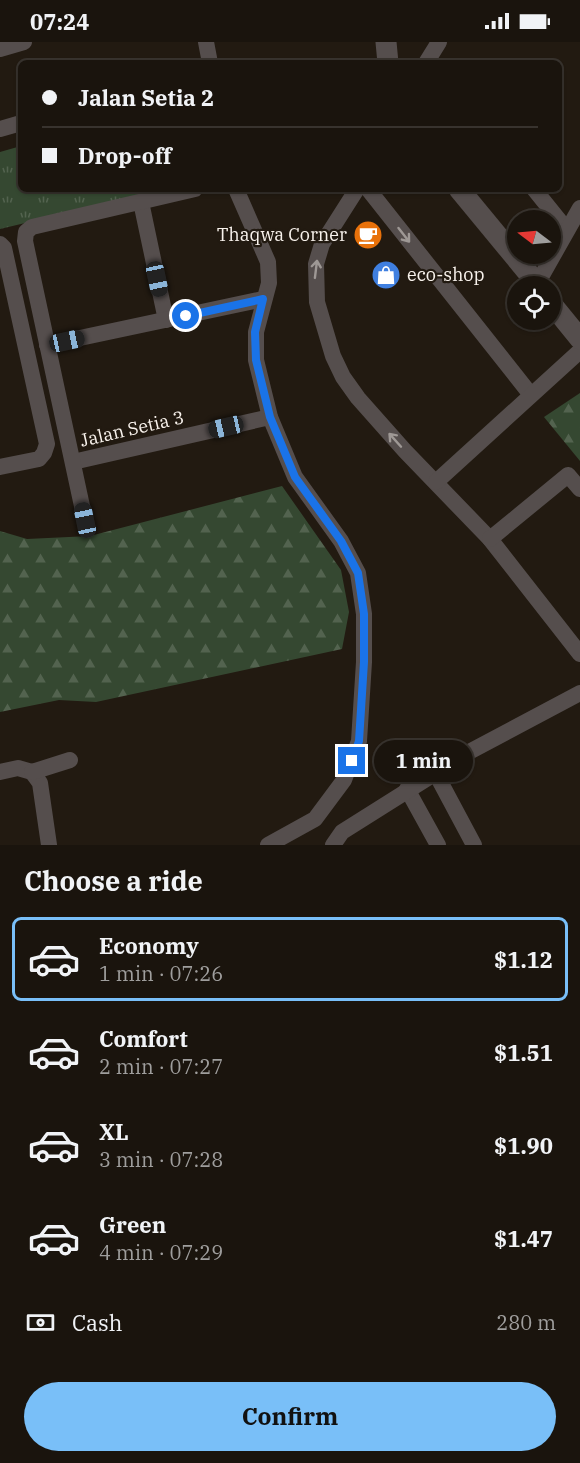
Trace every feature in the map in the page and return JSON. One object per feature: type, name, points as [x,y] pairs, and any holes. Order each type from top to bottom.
[{"type":"street","points":[[0,49],[24,42]]},
{"type":"street","points":[[206,42],[209,60]]},
{"type":"street","points":[[386,42],[388,60]]},
{"type":"street","points":[[430,60],[439,42]]},
{"type":"street","points":[[0,129],[18,124]]},
{"type":"street","points":[[85,520],[25,241],[26,232],[32,227],[183,192]]},
{"type":"street","points":[[237,192],[268,262],[268,283],[255,332],[256,360],[270,417],[295,477],[341,541],[358,573],[364,614],[364,662],[359,741],[344,780],[315,819],[268,845]]},
{"type":"street","points":[[355,192],[322,244],[316,264],[316,302],[333,356],[358,398],[490,538],[580,654]]},
{"type":"street","points":[[370,192],[531,395]]},
{"type":"street","points":[[461,192],[531,276]]},
{"type":"street","points":[[536,192],[567,230]]},
{"type":"street","points":[[141,202],[166,320]]},
{"type":"street","points":[[543,276],[580,208]]},
{"type":"street","points":[[0,244],[4,248],[47,444],[39,459],[0,467]]},
{"type":"street","points":[[47,345],[263,299]]},
{"type":"street","points":[[561,316],[580,339]]},
{"type":"street","points":[[436,482],[580,351]]},
{"type":"street","name":"Jalan Setia 3","points":[[73,462],[270,417]]},
{"type":"street","points":[[490,538],[568,475],[580,489]]},
{"type":"street","points":[[333,845],[342,832],[435,772],[578,699]]},
{"type":"street","points":[[0,771],[18,768],[33,772],[70,760]]},
{"type":"street","points":[[33,772],[40,783],[49,845]]},
{"type":"street","points":[[435,772],[474,845]]},
{"type":"street","points":[[407,789],[438,845]]},
{"type":"green space","points":[[18,147],[18,192],[154,192],[0,229],[0,152]]},
{"type":"green space","points":[[580,393],[580,461],[544,417]]},
{"type":"green space","points":[[282,486],[341,570],[349,612],[342,649],[96,702],[59,700],[0,712],[0,531],[27,539],[90,536]]},
{"type":"place","name":"Thaqwa Corner","points":[[368,235]]},
{"type":"place","name":"eco-shop","points":[[386,275]]},
{"type":"route","points":[[186,316],[263,299],[255,332],[256,360],[270,417],[295,477],[341,541],[358,573],[364,614],[364,662],[359,741],[352,761]]}]
